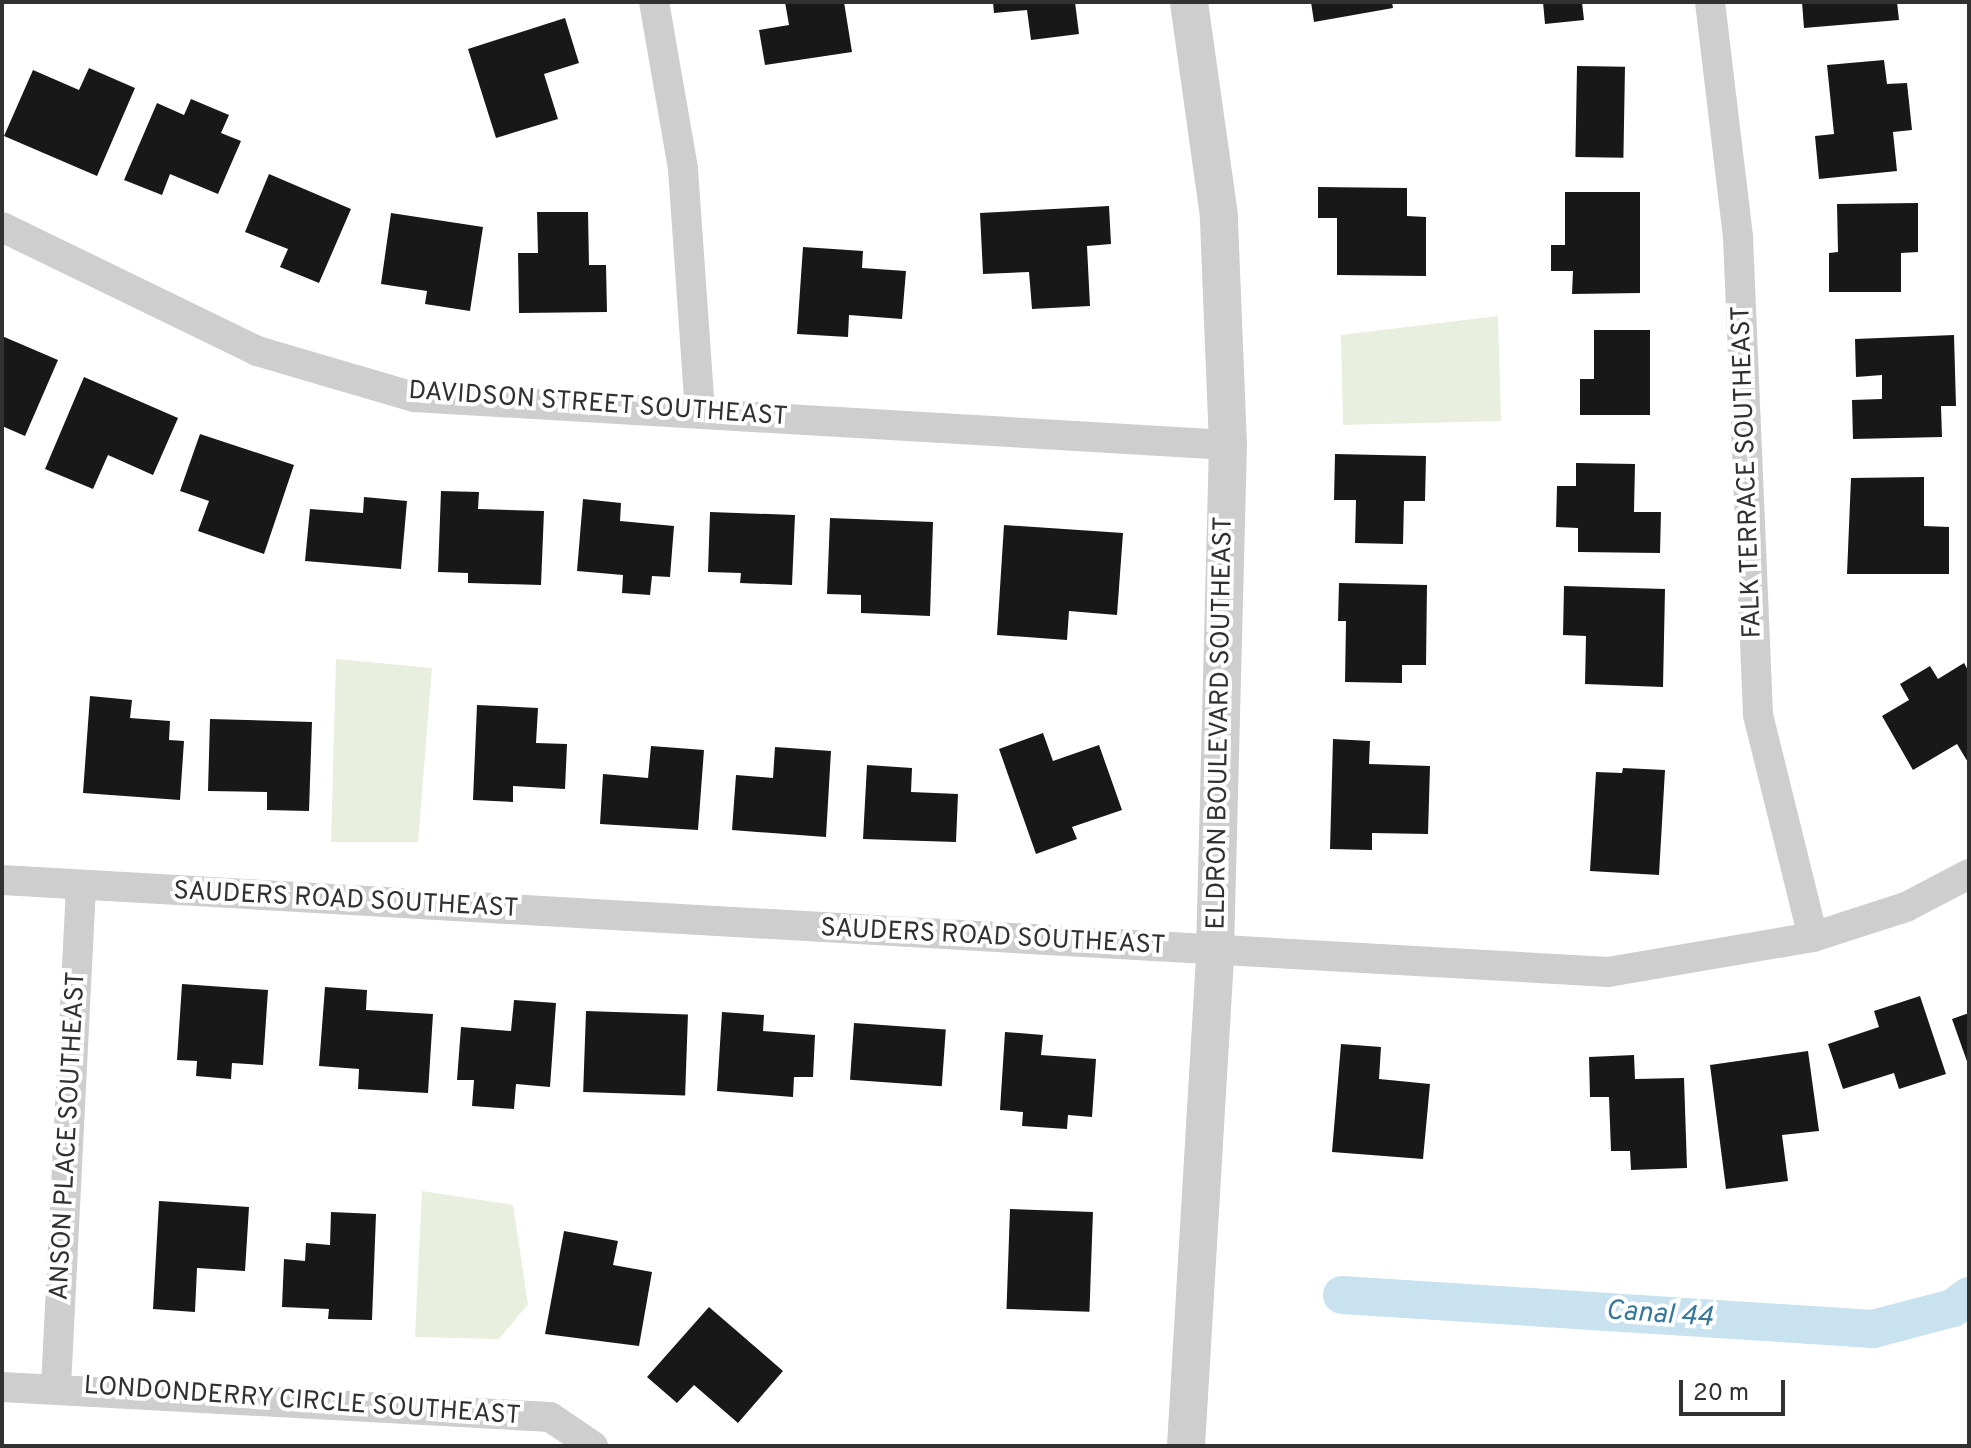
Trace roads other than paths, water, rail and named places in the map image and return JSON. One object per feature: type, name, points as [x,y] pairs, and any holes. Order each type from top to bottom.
[{"type":"street","points":[[654,2],[683,169],[700,411]]},
{"type":"street","name":"ELDRON BOULEVARD SOUTHEAST","points":[[1186,1446],[1215,951],[1228,445],[1219,216],[1189,2]]},
{"type":"street","name":"FALK TERRACE SOUTHEAST","points":[[1710,2],[1738,237],[1758,715],[1813,937]]},
{"type":"street","name":"DAVIDSON STREET SOUTHEAST","points":[[2,227],[257,351],[414,397],[700,411],[1228,445]]},
{"type":"street","name":"SAUDERS ROAD SOUTHEAST","points":[[2,880],[1608,972],[1813,937],[1906,907],[1969,874]]},
{"type":"street","name":"ANSON PLACE SOUTHEAST","points":[[56,1387],[81,886]]},
{"type":"street","name":"LONDONDERRY CIRCLE SOUTHEAST","points":[[2,1387],[56,1387],[550,1417],[593,1446]]},
{"type":"waterway","name":"Canal 44","points":[[1342,1295],[1873,1329],[1953,1308],[1969,1296]]}]
